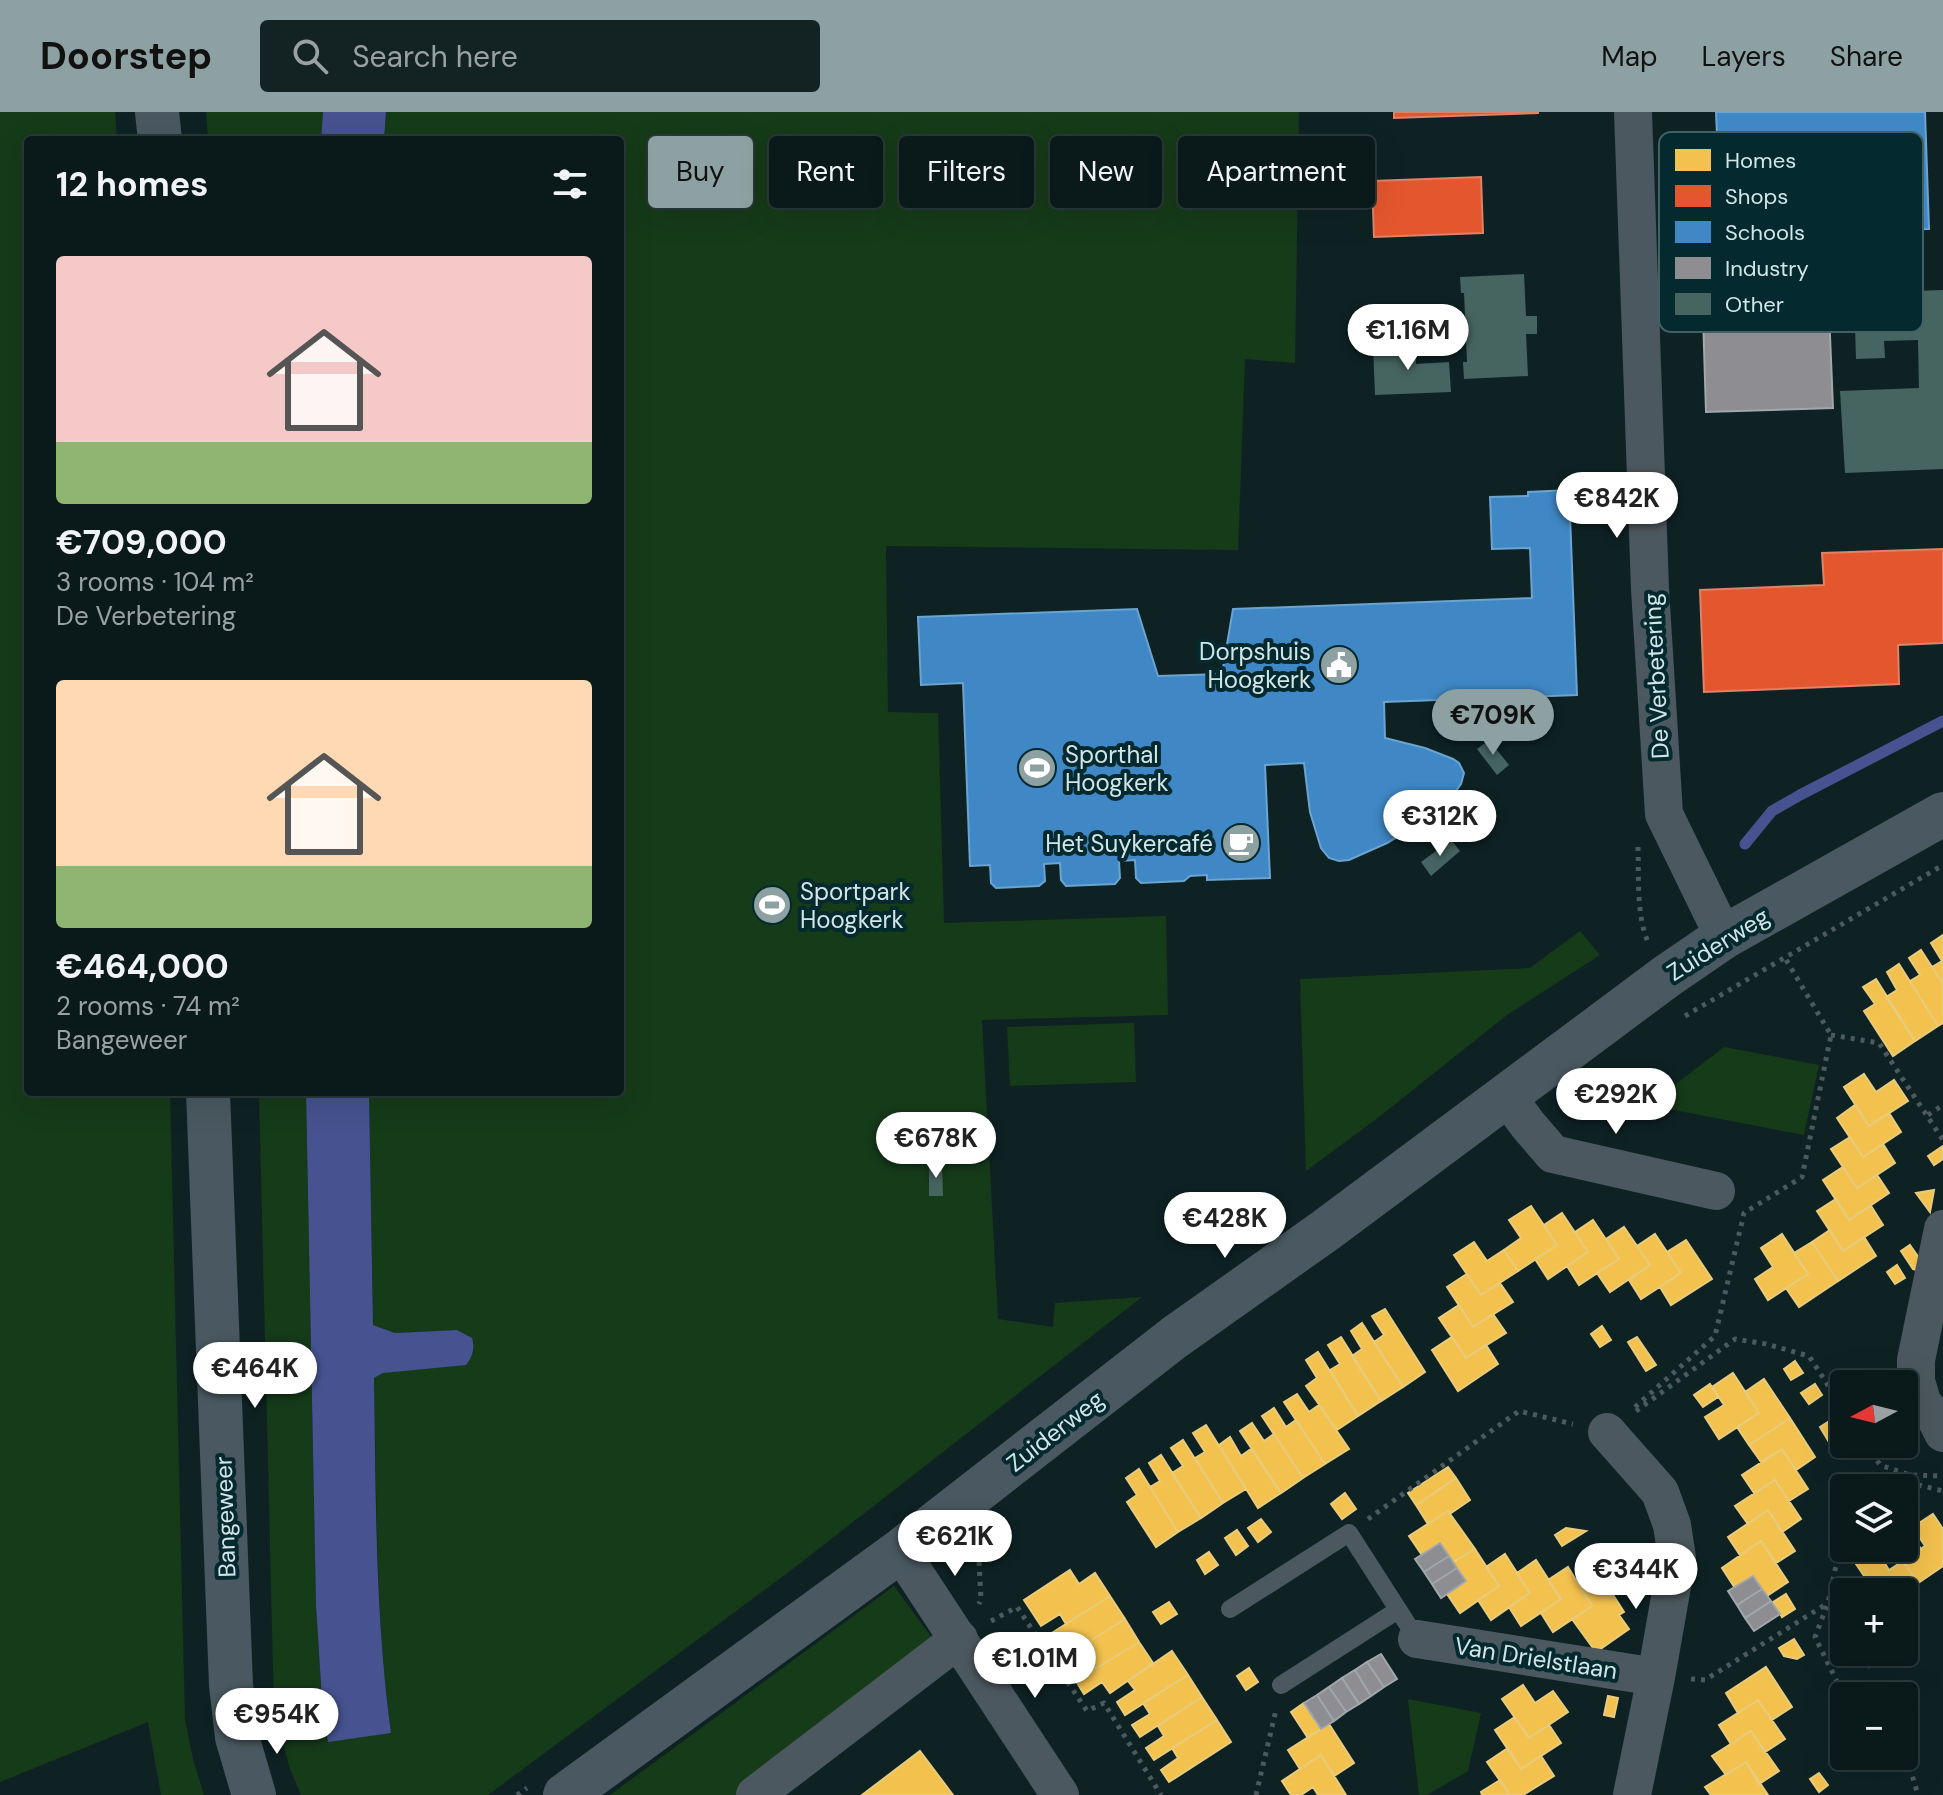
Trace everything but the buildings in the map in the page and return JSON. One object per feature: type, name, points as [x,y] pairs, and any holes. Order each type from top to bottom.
[{"type":"street","points":[[157,112],[160,136]]},
{"type":"street","name":"De Verbetering","points":[[1633,112],[1650,589],[1664,814],[1724,937]]},
{"type":"street","name":"Zuiderweg","points":[[565,1795],[900,1551],[1175,1337],[1326,1230],[1667,976],[1724,937],[1943,814]]},
{"type":"street","points":[[1506,1095],[1553,1154],[1716,1191]]},
{"type":"street","name":"Bangeweer","points":[[208,1096],[231,1685],[237,1737],[254,1795]]},
{"type":"street","points":[[1943,1229],[1916,1360],[1916,1381],[1922,1402],[1943,1433]]},
{"type":"street","points":[[1607,1432],[1660,1492],[1672,1525],[1677,1558],[1632,1795]]},
{"type":"street","points":[[900,1551],[1060,1795]]},
{"type":"street","name":"Van Drielstlaan","points":[[1407,1624],[1656,1677]]},
{"type":"street","points":[[755,1795],[959,1639]]},
{"type":"lane","points":[[1230,1609],[1349,1533],[1407,1624],[1281,1685]]},
{"type":"path","name":"Zuiderweg","points":[[1694,1011],[1943,865]]},
{"type":"path","points":[[1831,1035],[1879,1043],[1943,1140]]},
{"type":"path","points":[[1928,1115],[1943,1105]]},
{"type":"path","points":[[1349,1533],[1519,1411],[1607,1432],[1735,1339],[1809,1356],[1830,1388]]},
{"type":"path","points":[[1875,1458],[1880,1465],[1910,1475],[1943,1476]]},
{"type":"path","points":[[1918,1485],[1943,1491]]},
{"type":"path","points":[[1837,1562],[1828,1603],[1815,1637],[1837,1682]]},
{"type":"path","points":[[1656,1677],[1705,1680],[1828,1603]]},
{"type":"path","points":[[959,1639],[1017,1607],[1087,1711],[1104,1703],[1161,1795]]},
{"type":"path","points":[[1256,1795],[1281,1685]]},
{"type":"path","points":[[1911,1770],[1918,1795]]},
{"type":"green space","points":[[0,112],[115,112],[117,136],[24,136],[24,1096],[170,1096],[185,1720],[204,1795],[161,1795],[148,1722],[0,1782]]},
{"type":"green space","points":[[206,112],[323,112],[321,136],[208,136]]},
{"type":"green space","name":"Sportpark Hoogkerk","points":[[386,112],[1299,112],[1299,136],[1178,136],[1178,208],[1297,208],[1295,363],[1245,359],[1238,550],[886,546],[888,712],[938,713],[944,923],[1166,916],[1168,1015],[982,1020],[998,1319],[1053,1327],[1055,1303],[1142,1297],[794,1568],[488,1795],[301,1795],[290,1769],[274,1710],[259,1096],[306,1096],[316,1606],[322,1700],[391,1733],[379,1600],[374,1378],[383,1373],[474,1353],[471,1338],[457,1330],[395,1333],[373,1325],[369,1096],[624,1096],[624,136],[384,136]]},
{"type":"green space","points":[[1580,931],[1600,955],[1507,1015],[1306,1171],[1300,979],[1530,968]]},
{"type":"green space","points":[[1134,1023],[1136,1082],[1010,1086],[1007,1027]]},
{"type":"green space","points":[[1724,1047],[1819,1065],[1804,1135],[1648,1105],[1652,1083],[1672,1087]]},
{"type":"green space","points":[[894,1586],[935,1642],[738,1795],[610,1795]]},
{"type":"green space","points":[[1408,1699],[1481,1713],[1468,1771],[1427,1795],[1419,1795]]},
{"type":"water","points":[[323,112],[386,112],[384,136],[321,136]]},
{"type":"water","points":[[306,1096],[369,1096],[373,1325],[395,1333],[457,1330],[472,1338],[473,1346],[466,1365],[383,1373],[374,1378],[379,1600],[391,1733],[328,1742],[316,1606]]},
{"type":"waterway","points":[[1745,844],[1772,811],[1943,721]]},
{"type":"place","name":"Dorpshuis Hoogkerk","points":[[1339,665]]},
{"type":"place","name":"Sporthal Hoogkerk","points":[[1037,768]]},
{"type":"place","name":"Het Suykercafé","points":[[1241,843]]},
{"type":"place","name":"Sportpark Hoogkerk","points":[[772,905]]}]
